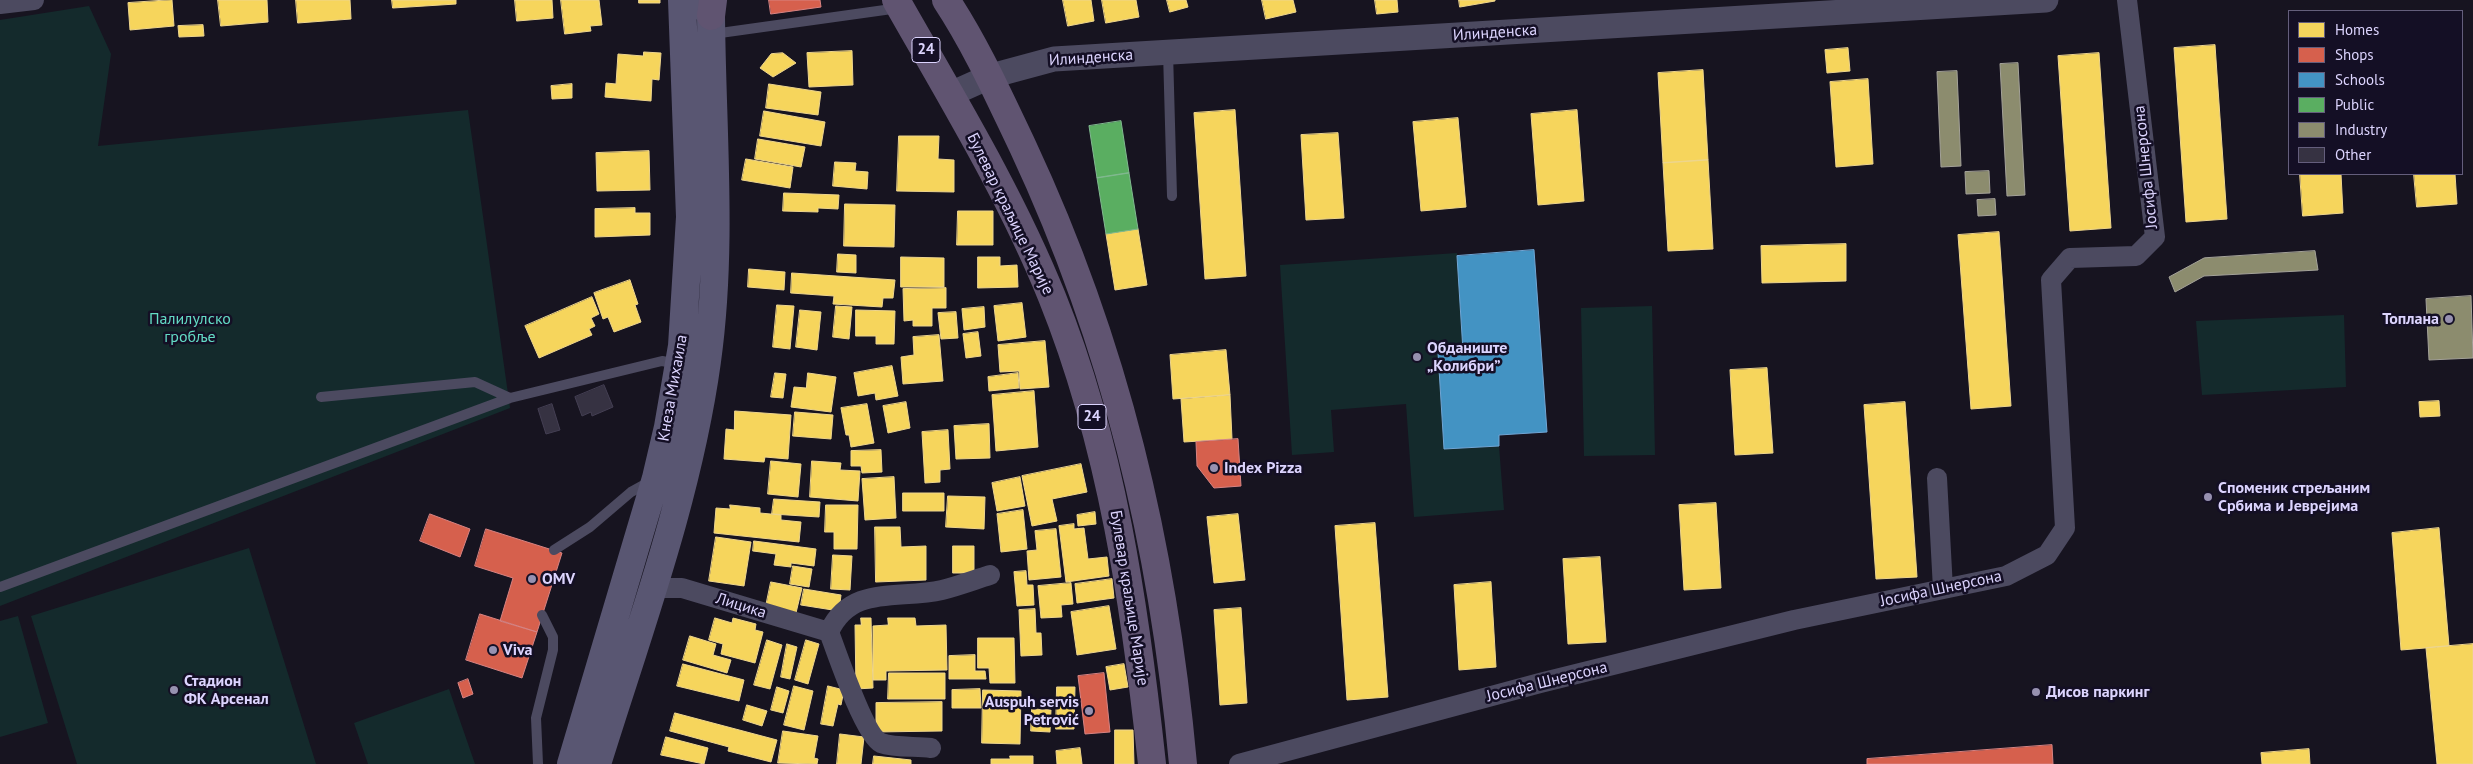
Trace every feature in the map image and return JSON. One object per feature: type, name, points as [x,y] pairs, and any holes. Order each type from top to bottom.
[{"type":"main road","name":"Кнеза Михаила","points":[[572,764],[656,478],[668,427],[679,364],[690,217],[682,0]]},
{"type":"main road","name":"Булевар краљице Марије","points":[[946,0],[991,76],[1061,232],[1113,378],[1143,498],[1157,566],[1176,694],[1183,764]]},
{"type":"main road","name":"Булевар краљице Марије","points":[[898,4],[951,94],[1035,257],[1056,307],[1086,398],[1109,480],[1144,687],[1152,764]]},
{"type":"main road","name":"Кнеза Михаила","points":[[597,764],[684,481],[708,359],[717,239],[710,12]]},
{"type":"street","points":[[0,4],[34,0]]},
{"type":"street","name":"Илинденска","points":[[951,94],[991,76],[1054,59],[2046,0]]},
{"type":"street","name":"Јосифа Шнерсона","points":[[1240,764],[1540,683],[1794,620],[2006,576],[2047,555],[2064,528],[2051,280],[2070,258],[2136,256],[2154,237],[2127,0]]},
{"type":"street","points":[[1937,478],[1943,589]]},
{"type":"street","points":[[931,748],[886,744],[874,738],[843,672],[830,632],[835,618],[854,603],[872,598],[941,590],[990,575]]},
{"type":"street","name":"Лицика","points":[[652,588],[682,588],[830,632]]},
{"type":"lane","points":[[710,12],[898,4]]},
{"type":"lane","points":[[1168,52],[1172,196]]},
{"type":"lane","points":[[0,587],[510,398],[662,361],[679,364]]},
{"type":"lane","points":[[321,397],[475,382],[510,398]]},
{"type":"lane","points":[[554,550],[590,527],[631,492],[656,478]]},
{"type":"lane","points":[[538,764],[536,718],[554,650],[553,637],[542,615]]},
{"type":"green space","name":"Палилулско гробље","points":[[89,6],[111,54],[98,146],[468,110],[510,408],[0,606],[0,20]]},
{"type":"green space","name":"Обданиште „Колибри”","points":[[1457,253],[1463,351],[1438,353],[1444,449],[1499,446],[1504,510],[1414,517],[1406,404],[1331,410],[1334,452],[1292,455],[1280,265]]},
{"type":"green space","points":[[1652,306],[1655,455],[1584,456],[1581,308]]},
{"type":"green space","points":[[2344,315],[2346,387],[2202,395],[2196,321]]},
{"type":"green space","name":"Стадион ФК Арсенал","points":[[249,548],[316,764],[77,764],[31,616]]},
{"type":"green space","points":[[18,616],[48,723],[0,737],[0,621]]},
{"type":"green space","points":[[449,689],[475,764],[368,764],[354,723]]},
{"type":"building: Homes","points":[[172,0],[174,26],[130,30],[128,3]]},
{"type":"building: Homes","points":[[218,0],[267,0],[268,22],[221,26]]},
{"type":"building: Homes","points":[[296,0],[350,0],[351,19],[298,23]]},
{"type":"building: Homes","points":[[392,0],[456,0],[456,4],[393,8]]},
{"type":"building: Homes","points":[[515,0],[552,0],[553,18],[517,21]]},
{"type":"building: Homes","points":[[561,0],[599,0],[602,25],[590,26],[591,31],[565,34]]},
{"type":"building: Homes","points":[[639,0],[660,0],[660,3],[639,3]]},
{"type":"building: Homes","points":[[1063,0],[1091,0],[1094,21],[1068,26]]},
{"type":"building: Homes","points":[[1102,0],[1136,0],[1139,17],[1106,23]]},
{"type":"building: Homes","points":[[1167,0],[1186,0],[1188,7],[1170,12]]},
{"type":"building: Homes","points":[[1262,0],[1293,0],[1296,12],[1266,19]]},
{"type":"building: Homes","points":[[1375,0],[1397,0],[1398,12],[1377,14]]},
{"type":"building: Homes","points":[[1459,0],[1495,0],[1495,1],[1460,7]]},
{"type":"building: Homes","points":[[203,25],[204,36],[179,37],[178,26]]},
{"type":"building: Homes","points":[[2215,45],[2227,219],[2186,222],[2174,48]]},
{"type":"building: Homes","points":[[1848,48],[1850,71],[1827,73],[1825,50]]},
{"type":"building: Homes","points":[[852,51],[853,85],[809,87],[807,53]]},
{"type":"building: Homes","points":[[644,52],[661,53],[659,80],[652,79],[651,101],[605,97],[606,83],[616,84],[618,54],[643,56]]},
{"type":"building: Homes","points":[[783,53],[796,63],[773,77],[760,68],[771,54]]},
{"type":"building: Homes","points":[[2099,53],[2111,228],[2070,231],[2058,56]]},
{"type":"building: Homes","points":[[1703,70],[1708,160],[1663,163],[1658,73]]},
{"type":"building: Homes","points":[[1868,79],[1873,164],[1836,167],[1830,82]]},
{"type":"building: Homes","points":[[572,84],[572,98],[552,99],[551,86]]},
{"type":"building: Homes","points":[[769,84],[821,92],[818,115],[766,108]]},
{"type":"building: Homes","points":[[1235,110],[1246,276],[1205,279],[1194,113]]},
{"type":"building: Homes","points":[[1577,110],[1584,201],[1538,205],[1531,114]]},
{"type":"building: Homes","points":[[764,111],[825,122],[821,146],[760,136]]},
{"type":"building: Homes","points":[[1458,118],[1466,207],[1421,211],[1413,122]]},
{"type":"building: Homes","points":[[1338,133],[1344,218],[1306,220],[1301,135]]},
{"type":"building: Homes","points":[[899,136],[939,136],[938,159],[954,160],[954,192],[897,191]]},
{"type":"building: Homes","points":[[758,139],[805,147],[801,167],[755,159]]},
{"type":"building: Homes","points":[[649,151],[650,190],[597,191],[596,153]]},
{"type":"building: Homes","points":[[746,159],[793,167],[790,188],[742,180]]},
{"type":"building: Homes","points":[[1708,160],[1713,249],[1668,251],[1663,163]]},
{"type":"building: Homes","points":[[835,162],[856,163],[855,171],[868,172],[867,189],[833,186]]},
{"type":"building: Homes","points":[[2300,175],[2341,175],[2343,213],[2303,216]]},
{"type":"building: Homes","points":[[2414,175],[2455,175],[2457,204],[2417,207]]},
{"type":"building: Homes","points":[[784,193],[839,195],[838,209],[818,208],[818,212],[783,211]]},
{"type":"building: Homes","points":[[845,204],[895,205],[894,247],[844,246]]},
{"type":"building: Homes","points":[[635,208],[635,213],[650,213],[650,235],[595,237],[595,209]]},
{"type":"building: Homes","points":[[958,211],[993,211],[993,245],[957,245]]},
{"type":"building: Homes","points":[[1138,229],[1147,285],[1115,290],[1106,234]]},
{"type":"building: Homes","points":[[1999,232],[2011,406],[1971,409],[1958,235]]},
{"type":"building: Homes","points":[[1846,244],[1846,281],[1762,283],[1761,246]]},
{"type":"building: Homes","points":[[838,254],[856,255],[856,273],[837,272]]},
{"type":"building: Homes","points":[[901,257],[944,258],[944,287],[901,287]]},
{"type":"building: Homes","points":[[978,257],[1000,257],[1000,266],[1017,265],[1018,287],[978,288]]},
{"type":"building: Homes","points":[[749,269],[785,272],[784,290],[748,287]]},
{"type":"building: Homes","points":[[792,273],[895,280],[893,298],[883,298],[882,307],[833,304],[834,296],[791,293]]},
{"type":"building: Homes","points":[[630,280],[638,304],[635,305],[641,322],[614,332],[608,317],[603,319],[594,293]]},
{"type":"building: Homes","points":[[946,288],[946,308],[932,308],[932,326],[913,326],[913,320],[904,321],[903,289]]},
{"type":"building: Homes","points":[[592,297],[599,314],[591,318],[595,326],[589,329],[592,335],[539,358],[525,326]]},
{"type":"building: Homes","points":[[1022,303],[1026,337],[998,341],[994,306]]},
{"type":"building: Homes","points":[[777,305],[794,306],[790,349],[773,347]]},
{"type":"building: Homes","points":[[836,306],[852,307],[849,339],[833,337]]},
{"type":"building: Homes","points":[[984,307],[985,327],[964,330],[962,309]]},
{"type":"building: Homes","points":[[800,310],[821,312],[817,350],[796,347]]},
{"type":"building: Homes","points":[[856,310],[895,311],[894,344],[876,344],[876,336],[856,336]]},
{"type":"building: Homes","points":[[956,312],[958,338],[941,339],[938,313]]},
{"type":"building: Homes","points":[[978,332],[981,356],[966,358],[963,334]]},
{"type":"building: Homes","points":[[939,335],[943,381],[903,384],[901,357],[914,355],[913,337]]},
{"type":"building: Homes","points":[[1045,341],[1049,387],[1020,389],[1019,371],[1000,372],[998,345]]},
{"type":"building: Homes","points":[[1226,350],[1230,395],[1173,399],[1170,355]]},
{"type":"building: Homes","points":[[892,366],[898,396],[876,400],[875,393],[858,396],[854,373]]},
{"type":"building: Homes","points":[[1767,368],[1773,453],[1735,455],[1730,370]]},
{"type":"building: Homes","points":[[775,373],[786,374],[783,398],[771,397]]},
{"type":"building: Homes","points":[[808,373],[836,377],[831,412],[791,407],[794,387],[806,388]]},
{"type":"building: Homes","points":[[1018,373],[1019,388],[989,391],[988,377]]},
{"type":"building: Homes","points":[[1034,391],[1038,447],[996,451],[992,395]]},
{"type":"building: Homes","points":[[1230,395],[1232,439],[1184,442],[1181,399]]},
{"type":"building: Homes","points":[[2439,401],[2440,416],[2420,417],[2419,402]]},
{"type":"building: Homes","points":[[906,402],[910,428],[888,433],[883,406]]},
{"type":"building: Homes","points":[[1905,402],[1917,577],[1876,579],[1864,405]]},
{"type":"building: Homes","points":[[867,404],[874,443],[851,447],[849,435],[846,435],[841,408]]},
{"type":"building: Homes","points":[[735,411],[791,415],[788,459],[765,457],[764,462],[724,459],[726,429],[734,430]]},
{"type":"building: Homes","points":[[795,412],[833,415],[831,439],[793,436]]},
{"type":"building: Homes","points":[[989,424],[990,458],[956,459],[954,426]]},
{"type":"building: Homes","points":[[948,430],[950,469],[940,470],[940,482],[925,483],[922,432]]},
{"type":"building: Homes","points":[[881,450],[882,472],[862,473],[861,466],[851,466],[851,451]]},
{"type":"building: Homes","points":[[771,461],[801,464],[798,497],[768,494]]},
{"type":"building: Homes","points":[[812,461],[841,463],[840,470],[860,471],[858,501],[810,497]]},
{"type":"building: Homes","points":[[1081,464],[1087,492],[1052,499],[1057,521],[1032,526],[1022,476]]},
{"type":"building: Homes","points":[[894,477],[896,518],[865,520],[862,479]]},
{"type":"building: Homes","points":[[1020,477],[1025,506],[997,511],[992,483]]},
{"type":"building: Homes","points":[[903,493],[944,493],[944,511],[903,511]]},
{"type":"building: Homes","points":[[948,496],[985,497],[984,529],[946,527]]},
{"type":"building: Homes","points":[[774,499],[820,502],[819,517],[772,514]]},
{"type":"building: Homes","points":[[1716,503],[1721,588],[1684,590],[1679,505]]},
{"type":"building: Homes","points":[[730,505],[760,508],[760,513],[781,515],[781,520],[801,522],[799,542],[714,533],[716,508],[730,509]]},
{"type":"building: Homes","points":[[826,505],[858,505],[857,549],[834,549],[834,532],[825,532]]},
{"type":"building: Homes","points":[[1023,510],[1027,549],[1001,552],[997,514]]},
{"type":"building: Homes","points":[[1095,512],[1096,524],[1078,526],[1077,515]]},
{"type":"building: Homes","points":[[1238,514],[1245,580],[1214,583],[1207,517]]},
{"type":"building: Homes","points":[[1375,523],[1388,697],[1347,700],[1335,526]]},
{"type":"building: Homes","points":[[1074,524],[1074,529],[1084,528],[1088,559],[1107,557],[1109,576],[1066,582],[1059,526]]},
{"type":"building: Homes","points":[[875,527],[900,527],[901,547],[926,546],[926,580],[876,582]]},
{"type":"building: Homes","points":[[2439,528],[2449,646],[2401,650],[2392,533]]},
{"type":"building: Homes","points":[[1056,529],[1061,577],[1029,580],[1027,551],[1037,550],[1035,531]]},
{"type":"building: Homes","points":[[716,537],[751,542],[744,586],[709,581]]},
{"type":"building: Homes","points":[[754,541],[816,549],[814,566],[791,563],[791,567],[774,565],[776,554],[753,551]]},
{"type":"building: Homes","points":[[953,546],[974,546],[974,573],[953,573]]},
{"type":"building: Homes","points":[[833,555],[852,556],[850,590],[831,589]]},
{"type":"building: Homes","points":[[1600,557],[1606,642],[1568,644],[1563,559]]},
{"type":"building: Homes","points":[[793,566],[812,569],[809,587],[790,584]]},
{"type":"building: Homes","points":[[1026,571],[1027,585],[1033,585],[1034,605],[1017,606],[1014,572]]},
{"type":"building: Homes","points":[[1112,579],[1114,598],[1077,603],[1075,584]]},
{"type":"building: Homes","points":[[771,582],[802,588],[795,617],[765,611]]},
{"type":"building: Homes","points":[[1491,582],[1496,667],[1459,670],[1454,585]]},
{"type":"building: Homes","points":[[1071,583],[1073,604],[1061,605],[1062,617],[1041,618],[1038,586]]},
{"type":"building: Homes","points":[[804,589],[841,595],[839,611],[801,605]]},
{"type":"building: Homes","points":[[1109,606],[1116,649],[1077,655],[1071,612]]},
{"type":"building: Homes","points":[[1241,608],[1247,703],[1220,705],[1214,610]]},
{"type":"building: Homes","points":[[1035,609],[1036,633],[1041,633],[1042,655],[1021,656],[1019,610]]},
{"type":"building: Homes","points":[[715,618],[732,623],[733,618],[756,624],[755,630],[763,632],[755,663],[721,654],[723,644],[709,640]]},
{"type":"building: Homes","points":[[861,618],[871,618],[873,688],[856,689],[855,625],[861,625]]},
{"type":"building: Homes","points":[[888,618],[915,618],[916,626],[946,625],[947,670],[886,671],[886,680],[873,680],[873,626],[888,625]]},
{"type":"building: Homes","points":[[690,636],[716,644],[713,655],[731,660],[727,673],[683,660]]},
{"type":"building: Homes","points":[[978,638],[1014,638],[1015,683],[990,683],[989,668],[978,668]]},
{"type":"building: Homes","points":[[767,640],[782,645],[770,689],[754,685]]},
{"type":"building: Homes","points":[[806,640],[819,644],[808,684],[795,680]]},
{"type":"building: Homes","points":[[787,644],[797,647],[790,679],[781,677]]},
{"type":"building: Homes","points":[[2473,644],[2473,764],[2437,764],[2426,648]]},
{"type":"building: Homes","points":[[975,655],[975,671],[985,671],[986,679],[949,679],[949,656]]},
{"type":"building: Homes","points":[[683,664],[744,680],[739,701],[677,686]]},
{"type":"building: Homes","points":[[1124,664],[1128,687],[1110,690],[1106,667]]},
{"type":"building: Homes","points":[[889,673],[945,673],[945,699],[888,699]]},
{"type":"building: Homes","points":[[794,686],[813,691],[804,730],[784,725]]},
{"type":"building: Homes","points":[[828,686],[844,690],[841,705],[838,704],[833,726],[821,724]]},
{"type":"building: Homes","points":[[777,687],[789,691],[783,713],[771,710]]},
{"type":"building: Homes","points":[[1057,687],[1075,687],[1074,729],[1056,729]]},
{"type":"building: Homes","points":[[980,689],[981,708],[952,708],[952,690]]},
{"type":"building: Homes","points":[[983,690],[1021,691],[1020,744],[982,743]]},
{"type":"building: Homes","points":[[942,702],[942,731],[876,732],[876,703]]},
{"type":"building: Homes","points":[[747,705],[767,711],[762,726],[743,720]]},
{"type":"building: Homes","points":[[1032,709],[1051,710],[1050,732],[1031,731]]},
{"type":"building: Homes","points":[[675,713],[777,740],[771,762],[728,751],[729,747],[670,731]]},
{"type":"building: Homes","points":[[1115,730],[1133,730],[1134,764],[1115,764]]},
{"type":"building: Homes","points":[[783,731],[818,736],[814,758],[818,759],[817,764],[778,763]]},
{"type":"building: Homes","points":[[840,734],[864,737],[861,764],[837,764]]},
{"type":"building: Homes","points":[[666,737],[708,748],[704,764],[661,755]]},
{"type":"building: Homes","points":[[1080,748],[1082,764],[1057,764],[1056,751]]},
{"type":"building: Homes","points":[[2309,749],[2310,764],[2262,764],[2261,753]]},
{"type":"building: Homes","points":[[874,756],[911,760],[911,764],[873,764]]},
{"type":"building: Homes","points":[[1010,756],[1033,756],[1033,764],[991,764],[991,759],[1010,759]]},
{"type":"building: Shops","points":[[769,0],[820,0],[821,7],[771,14]]},
{"type":"building: Shops","points":[[1238,439],[1241,486],[1214,488],[1197,466],[1196,442]]},
{"type":"building: Shops","points":[[430,514],[470,529],[460,557],[420,541]]},
{"type":"building: Shops","points":[[486,529],[562,553],[537,632],[500,621],[513,578],[475,566]]},
{"type":"building: Shops","points":[[480,614],[537,632],[522,678],[466,660]]},
{"type":"building: Shops","points":[[1104,673],[1110,732],[1085,734],[1078,676]]},
{"type":"building: Shops","points":[[468,679],[473,694],[463,698],[458,683]]},
{"type":"building: Shops","points":[[2052,745],[2053,764],[1867,764],[1867,759]]},
{"type":"building: Schools","points":[[1534,250],[1547,432],[1499,435],[1499,446],[1444,449],[1438,353],[1463,351],[1457,256]]},
{"type":"building: Public","points":[[1121,121],[1129,173],[1097,178],[1089,126]]},
{"type":"building: Public","points":[[1129,173],[1138,229],[1106,234],[1097,178]]},
{"type":"building: Industry","points":[[2018,63],[2025,195],[2007,196],[2000,64]]},
{"type":"building: Industry","points":[[1957,71],[1961,166],[1941,167],[1937,72]]},
{"type":"building: Industry","points":[[1989,171],[1990,193],[1966,194],[1965,172]]},
{"type":"building: Industry","points":[[1995,199],[1996,215],[1978,216],[1977,200]]},
{"type":"building: Industry","points":[[2315,251],[2318,270],[2204,276],[2175,292],[2169,277],[2204,258]]},
{"type":"building: Industry","name":"Топлана","points":[[2471,296],[2473,358],[2429,360],[2426,299]]},
{"type":"building: Other","points":[[604,385],[613,407],[592,416],[591,412],[582,416],[575,397]]},
{"type":"building: Other","points":[[552,404],[560,430],[546,434],[538,409]]},
{"type":"place","name":"Топлана","points":[[2449,319]]},
{"type":"place","name":"Обданиште „Колибри”","points":[[1417,357]]},
{"type":"place","name":"Index Pizza","points":[[1214,468]]},
{"type":"place","name":"Споменик стрељаним Србима и Јеврејима","points":[[2208,497]]},
{"type":"place","name":"OMV","points":[[532,579]]},
{"type":"place","name":"Viva","points":[[493,650]]},
{"type":"place","name":"Стадион ФК Арсенал","points":[[174,690]]},
{"type":"place","name":"Дисов паркинг","points":[[2036,692]]},
{"type":"place","name":"Auspuh servis Petrović","points":[[1089,711]]}]
